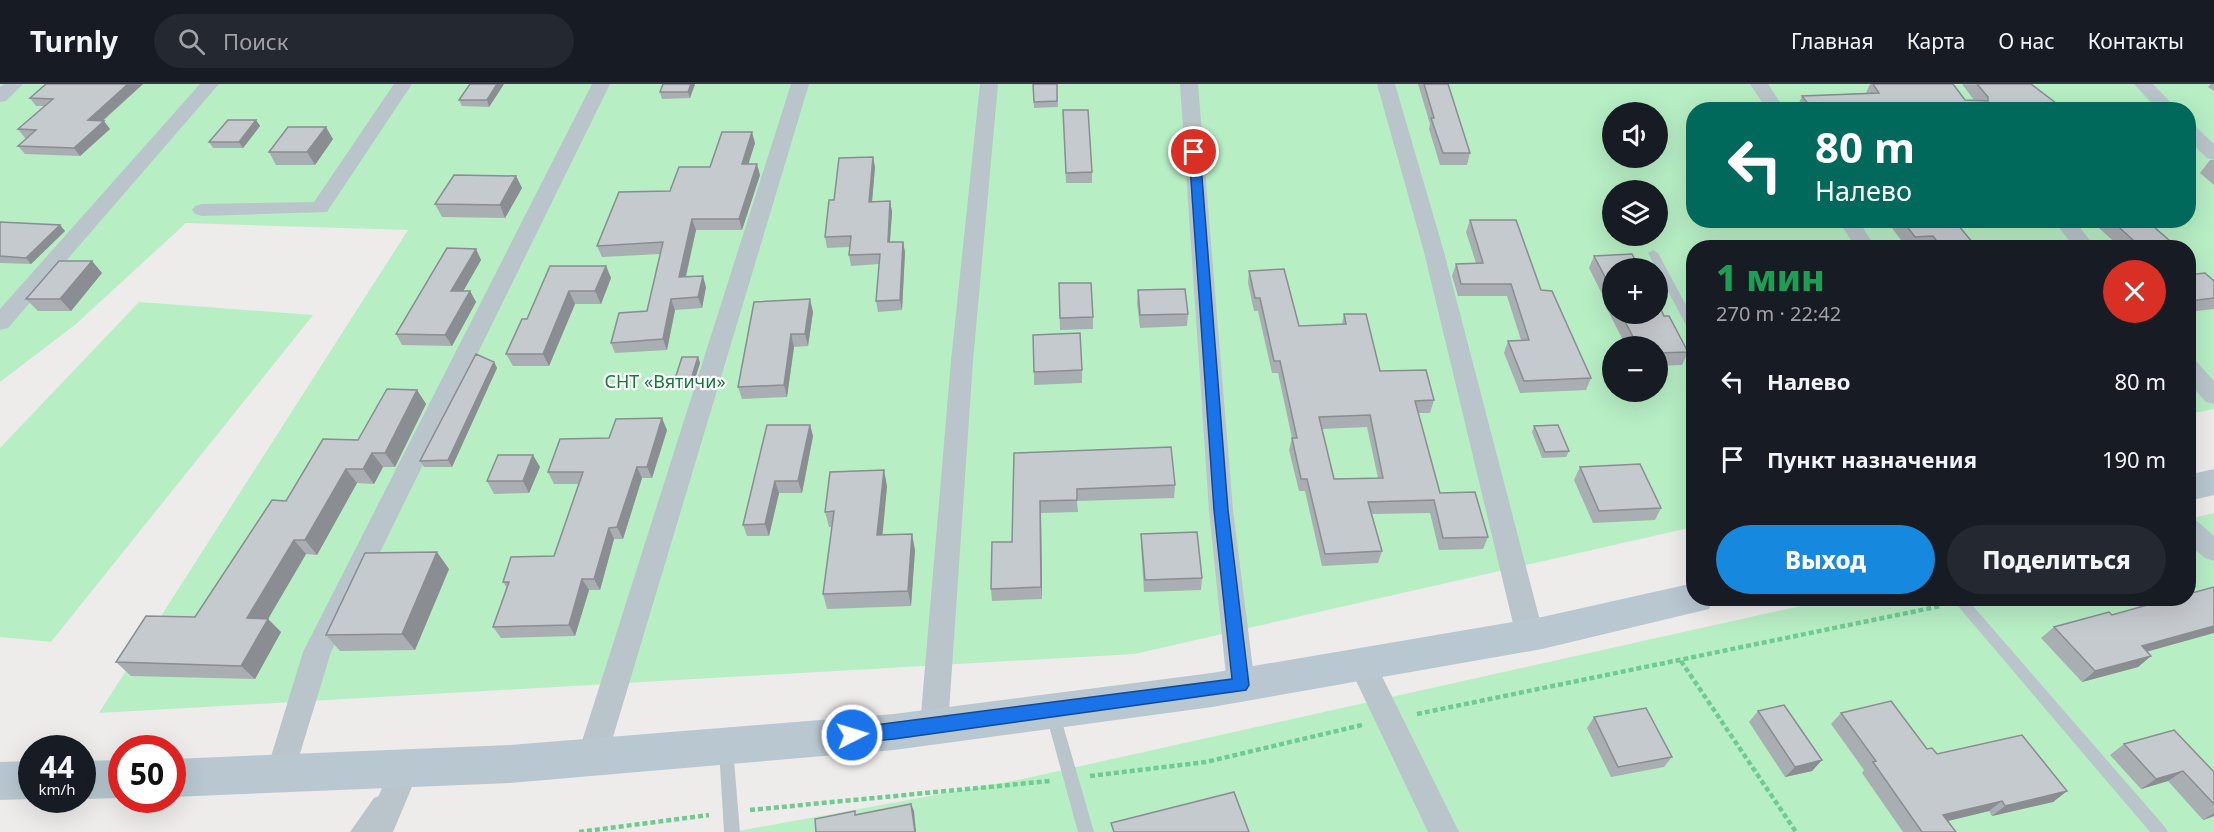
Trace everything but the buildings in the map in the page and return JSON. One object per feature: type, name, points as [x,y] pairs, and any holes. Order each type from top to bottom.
[{"type":"main road","points":[[2196,486],[2214,482]]},
{"type":"main road","points":[[186,777],[510,764],[934,726],[1241,685],[1530,636],[1686,600]]},
{"type":"main road","points":[[0,781],[18,780]]},
{"type":"street","points":[[0,97],[14,84]]},
{"type":"street","points":[[0,323],[210,84]]},
{"type":"street","points":[[202,210],[320,208],[403,84]]},
{"type":"street","points":[[281,773],[317,652],[601,84]]},
{"type":"street","points":[[592,757],[800,84]]},
{"type":"street","points":[[934,726],[962,361],[989,84]]},
{"type":"street","points":[[1189,84],[1221,510],[1241,685]]},
{"type":"street","points":[[1386,84],[1434,252],[1530,636]]},
{"type":"street","points":[[1759,84],[1771,102]]},
{"type":"street","points":[[2143,84],[2161,102]]},
{"type":"street","points":[[2196,137],[2214,154]]},
{"type":"street","points":[[2070,228],[2079,240]]},
{"type":"street","points":[[2196,376],[2214,396]]},
{"type":"street","points":[[2196,535],[2214,551]]},
{"type":"street","points":[[1362,664],[1444,832]]},
{"type":"street","points":[[378,832],[405,768]]},
{"type":"lane","points":[[1653,253],[1686,316]]},
{"type":"lane","points":[[1964,606],[2160,832]]},
{"type":"lane","points":[[1052,711],[1086,832]]},
{"type":"lane","points":[[726,746],[732,832]]},
{"type":"lane","points":[[358,832],[405,768]]},
{"type":"path","points":[[579,832],[731,812],[1071,779],[1206,762],[1388,719],[1681,661],[1932,606]]},
{"type":"path","points":[[1681,661],[1796,832]]},
{"type":"green space","name":"СНТ «Вятичи»","points":[[0,84],[2214,84],[2214,409],[2196,413],[2196,240],[1686,240],[1686,529],[1134,654],[99,713],[408,230],[186,223],[76,324],[0,382]]},
{"type":"green space","points":[[139,302],[313,315],[51,642],[0,637],[0,448]]},
{"type":"green space","points":[[2214,513],[2214,832],[733,832],[1018,780],[1801,606],[2196,606],[2196,517]]},
{"type":"route","points":[[852,735],[894,732],[1241,685],[1221,510],[1194,152]]}]
